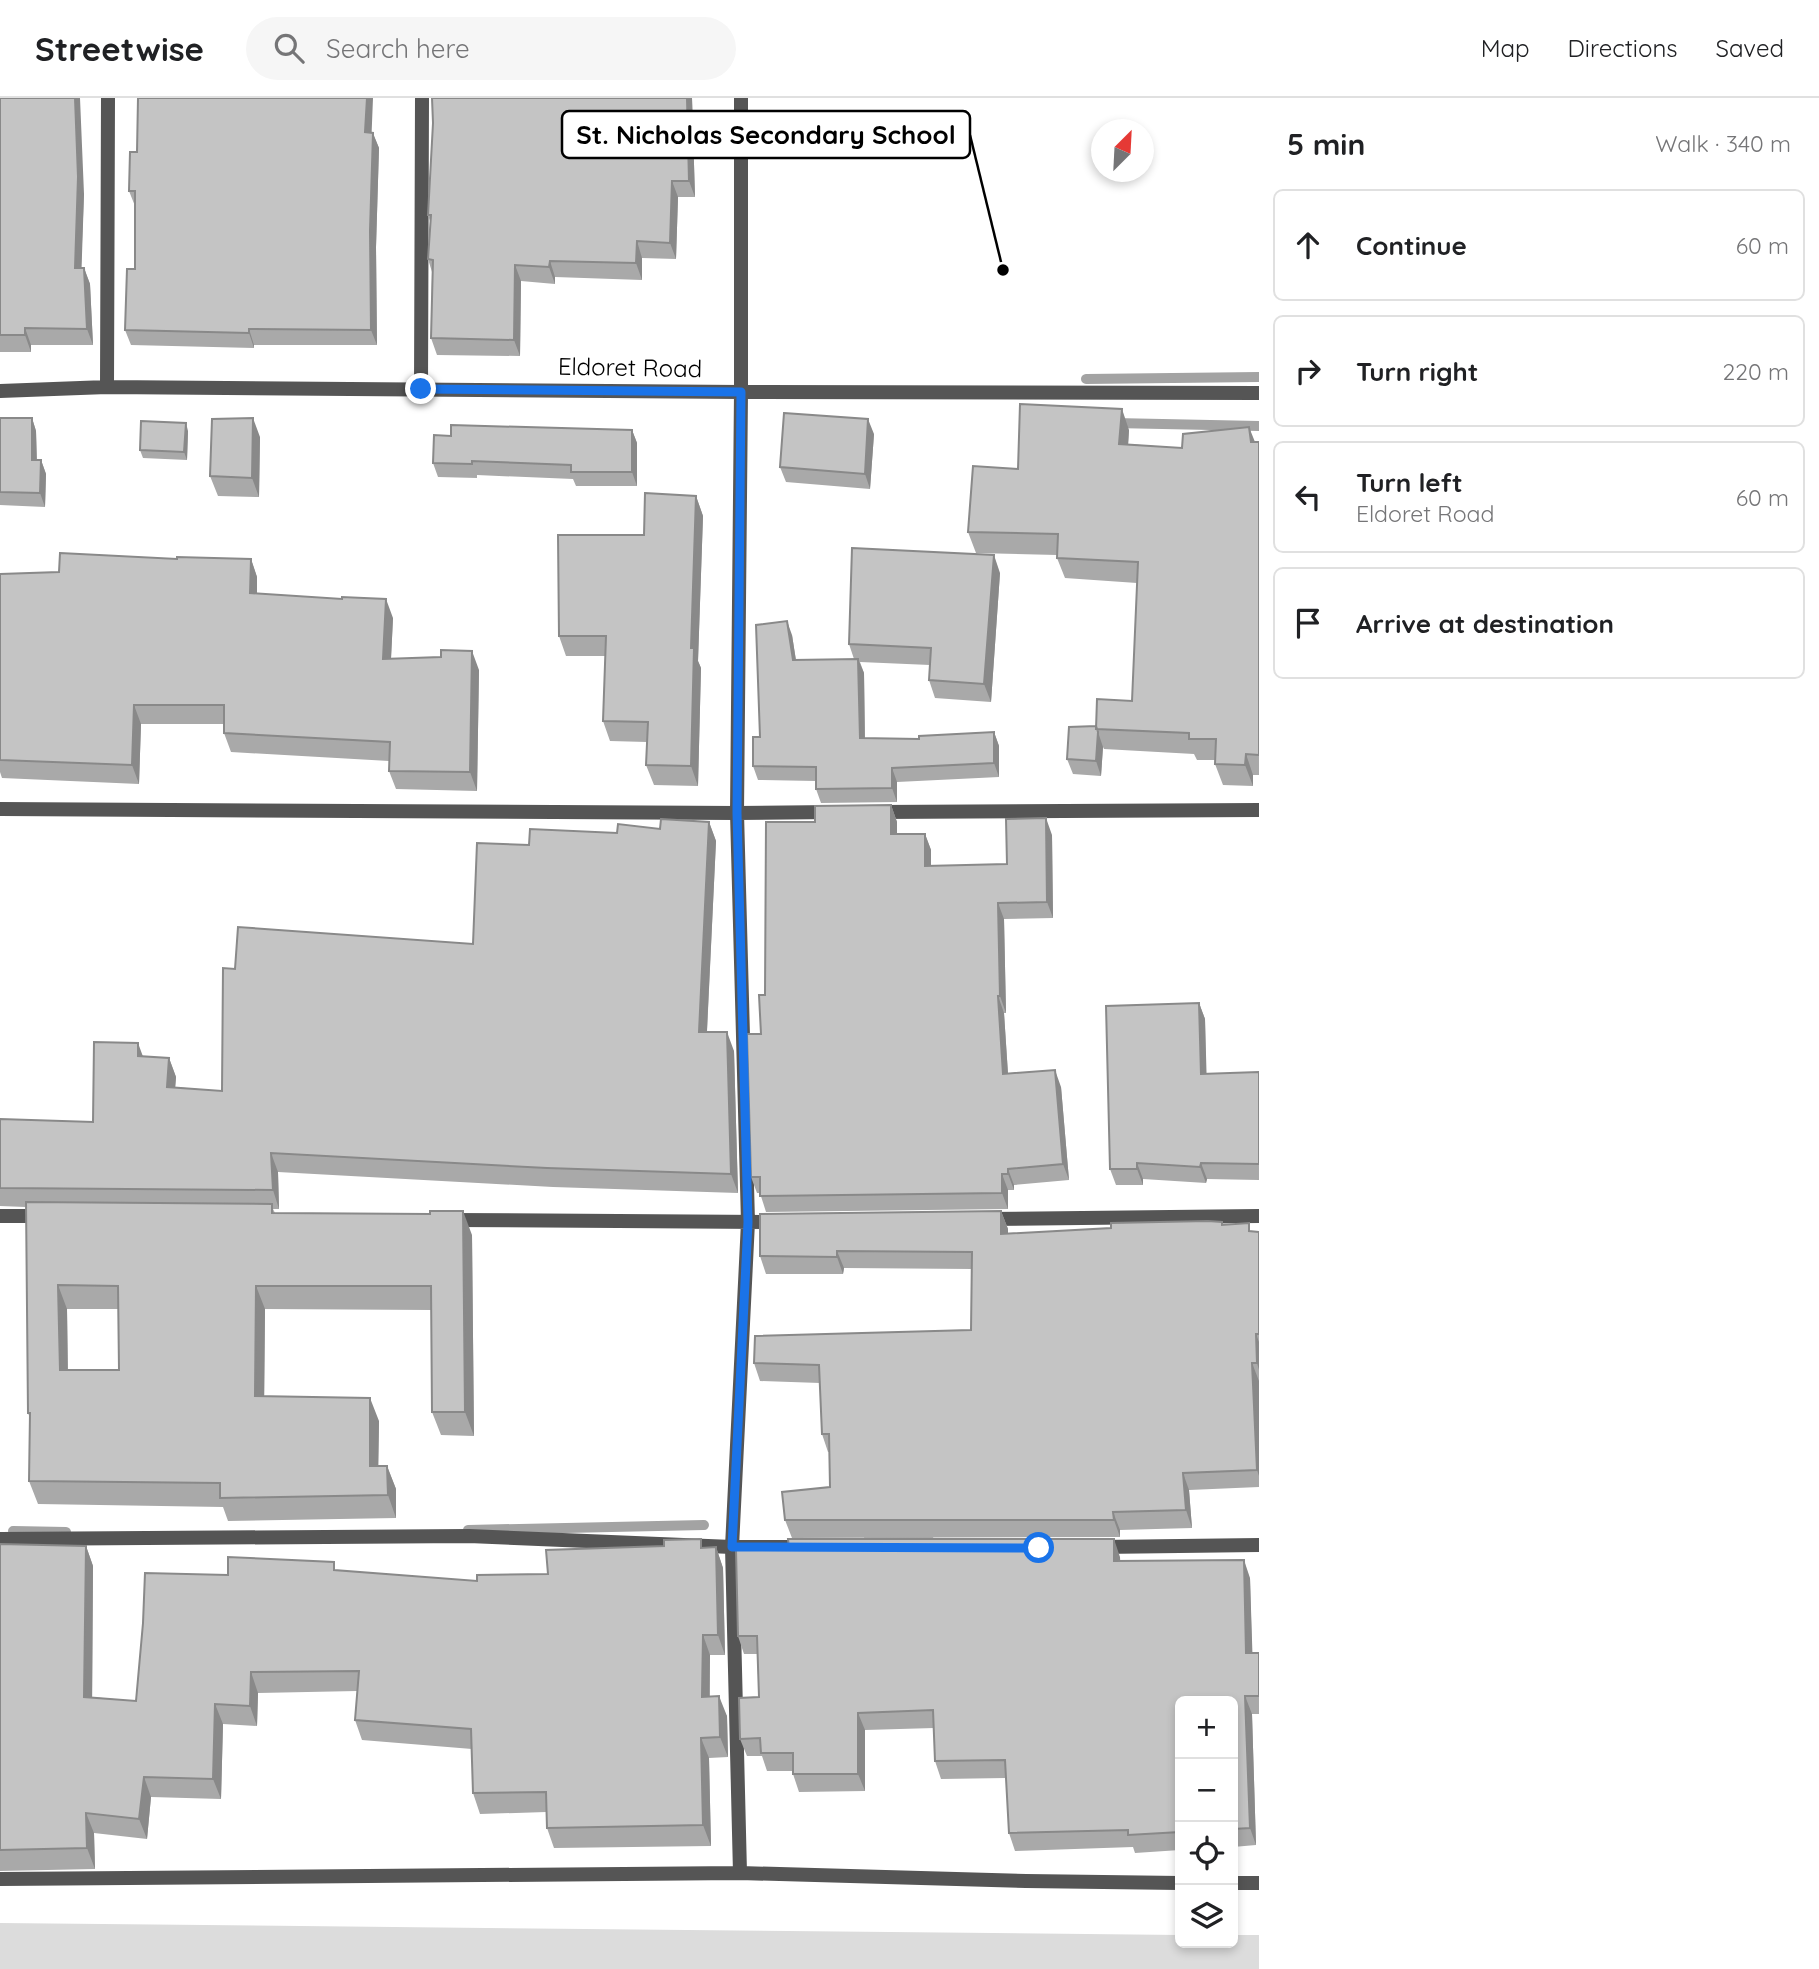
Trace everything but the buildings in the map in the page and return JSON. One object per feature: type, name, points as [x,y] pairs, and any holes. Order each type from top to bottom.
[{"type":"street","points":[[107,387],[108,98]]},
{"type":"street","points":[[421,389],[422,98]]},
{"type":"street","points":[[740,1873],[732,1547],[748,1222],[737,813],[741,98]]},
{"type":"street","name":"Eldoret Road","points":[[0,391],[107,387],[1259,393]]},
{"type":"street","points":[[0,809],[737,813],[1259,810]]},
{"type":"street","points":[[0,1216],[55,1216]]},
{"type":"street","points":[[969,1220],[1259,1216]]},
{"type":"street","points":[[430,1220],[790,1222]]},
{"type":"street","points":[[0,1539],[469,1536],[816,1548]]},
{"type":"street","points":[[1080,1548],[1259,1545]]},
{"type":"street","points":[[0,1879],[740,1873],[1175,1883]]},
{"type":"street","points":[[1238,1883],[1259,1883]]},
{"type":"shaded area","points":[[0,1923],[1175,1935],[1175,1948],[1238,1948],[1238,1935],[1259,1935],[1259,1969],[0,1969]]},
{"type":"waterway","points":[[1086,379],[1259,377]]},
{"type":"waterway","points":[[1114,423],[1259,426]]},
{"type":"waterway","points":[[468,1530],[704,1525]]},
{"type":"waterway","points":[[13,1531],[66,1532]]},
{"type":"waterway","points":[[869,1537],[929,1540]]},
{"type":"place","name":"St. Nicholas Secondary School","points":[[1003,270]]},
{"type":"route","points":[[421,389],[741,392],[737,813],[748,1222],[732,1547],[1039,1548]]}]
